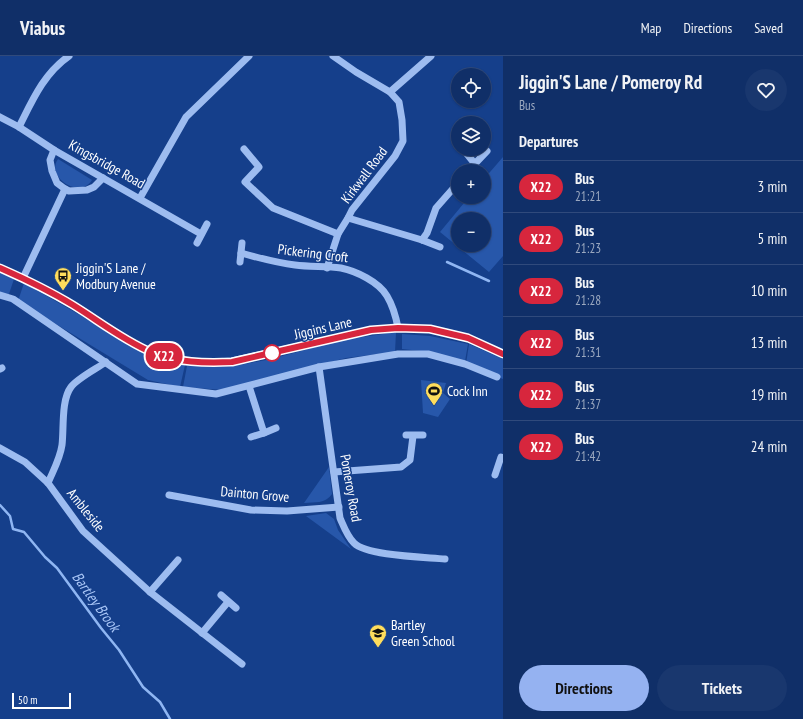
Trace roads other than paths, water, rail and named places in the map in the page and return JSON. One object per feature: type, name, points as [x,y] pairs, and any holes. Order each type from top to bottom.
[{"type":"street","points":[[18,126],[40,86],[53,69],[69,56]]},
{"type":"street","points":[[140,198],[186,117],[250,56]]},
{"type":"street","name":"Kirkwall Road","points":[[327,268],[338,234],[352,210],[395,156],[403,141],[399,102],[390,92],[356,72],[333,56]]},
{"type":"street","points":[[390,92],[432,56]]},
{"type":"street","name":"Kingsbridge Road","points":[[0,117],[18,126],[54,150],[201,234]]},
{"type":"street","points":[[244,149],[259,167],[245,182],[273,208],[338,234]]},
{"type":"street","points":[[54,150],[50,160],[52,171],[57,183],[65,189],[69,191],[94,188],[103,178]]},
{"type":"street","points":[[468,156],[475,164],[482,156]]},
{"type":"street","points":[[23,278],[65,189]]},
{"type":"street","points":[[422,240],[427,233],[436,208],[451,191]]},
{"type":"street","points":[[348,218],[422,240],[440,247]]},
{"type":"street","points":[[197,243],[207,224]]},
{"type":"street","points":[[240,262],[242,243]]},
{"type":"street","name":"Pickering Croft","points":[[241,253],[278,262],[327,268],[341,268],[372,280],[387,295],[395,314],[398,328]]},
{"type":"street","name":"Jiggins Lane","points":[[0,268],[23,278],[72,304],[122,336],[152,352],[187,360],[232,362],[371,330],[398,328],[430,329],[468,338],[503,354]]},
{"type":"street","points":[[0,295],[13,299],[137,384],[216,394],[319,367],[398,354],[428,354],[465,364],[497,377]]},
{"type":"street","points":[[48,483],[60,457],[66,399],[70,388],[79,380],[106,362]]},
{"type":"street","name":"Pomeroy Road","points":[[319,367],[340,518],[347,535],[354,544],[374,552],[445,559]]},
{"type":"street","points":[[249,386],[264,433]]},
{"type":"street","points":[[251,438],[276,428]]},
{"type":"street","points":[[334,472],[401,467],[410,460],[410,435],[423,435]]},
{"type":"street","name":"Ambleside","points":[[0,448],[26,462],[48,483],[83,532],[150,592],[242,664]]},
{"type":"street","points":[[495,475],[501,467],[501,457]]},
{"type":"street","name":"Dainton Grove","points":[[169,496],[251,510],[287,511],[339,507]]},
{"type":"street","points":[[150,592],[178,560]]},
{"type":"street","points":[[221,595],[236,608]]},
{"type":"street","points":[[202,633],[228,602]]},
{"type":"waterway","points":[[447,262],[489,281]]},
{"type":"waterway","name":"Bartley Brook","points":[[0,505],[10,516],[13,529],[24,532],[45,557],[57,568],[119,650],[143,687],[160,702],[170,719]]},
{"type":"place","name":"Jiggin'S Lane / Modbury Avenue","points":[[63,291]]},
{"type":"place","name":"Cock Inn","points":[[434,406]]},
{"type":"place","name":"Bartley Green School","points":[[378,648]]}]
